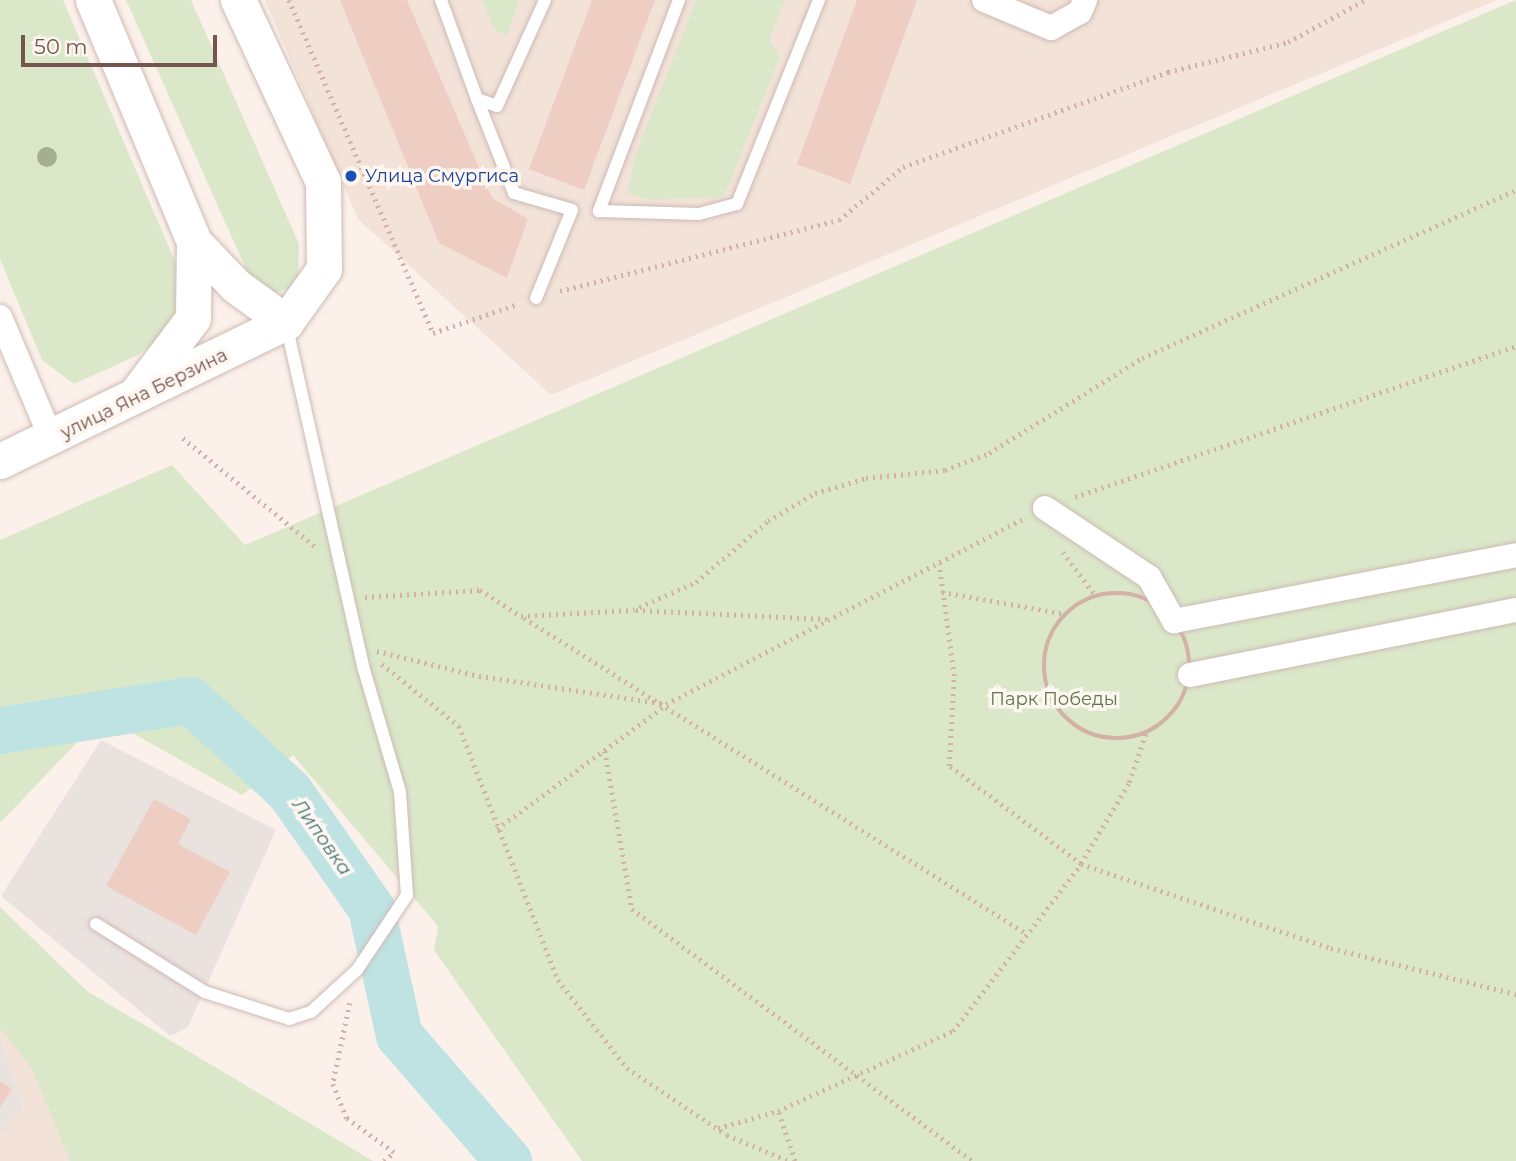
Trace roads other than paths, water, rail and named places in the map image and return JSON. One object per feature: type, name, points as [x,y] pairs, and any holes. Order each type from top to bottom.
[{"type":"main road","points":[[93,0],[194,242],[236,286],[286,322],[324,269],[323,181],[239,0]]},
{"type":"main road","points":[[126,405],[193,318],[194,242]]},
{"type":"main road","name":"улица Яна Берзина","points":[[0,461],[126,405],[286,322]]},
{"type":"street","points":[[984,0],[1051,28],[1080,12],[1085,0]]},
{"type":"street","points":[[0,317],[51,438]]},
{"type":"street","points":[[1045,508],[1149,577],[1174,621],[1516,555]]},
{"type":"street","points":[[1190,675],[1516,610]]},
{"type":"lane","points":[[440,0],[514,193],[572,210],[536,298]]},
{"type":"lane","points":[[477,99],[497,107],[545,0]]},
{"type":"lane","points":[[679,0],[599,211],[699,214],[737,204],[818,0]]},
{"type":"lane","points":[[96,923],[205,992],[289,1019],[312,1012],[357,970],[407,895],[400,792],[359,647],[346,572],[286,322]]},
{"type":"waterway","name":"Липовка","points":[[0,730],[190,700],[289,791],[371,908],[399,1035],[508,1161]]},
{"type":"place","name":"Улица Смургиса","points":[[351,176]]},
{"type":"park label","name":"Парк Победы","points":[[1054,699]]}]
